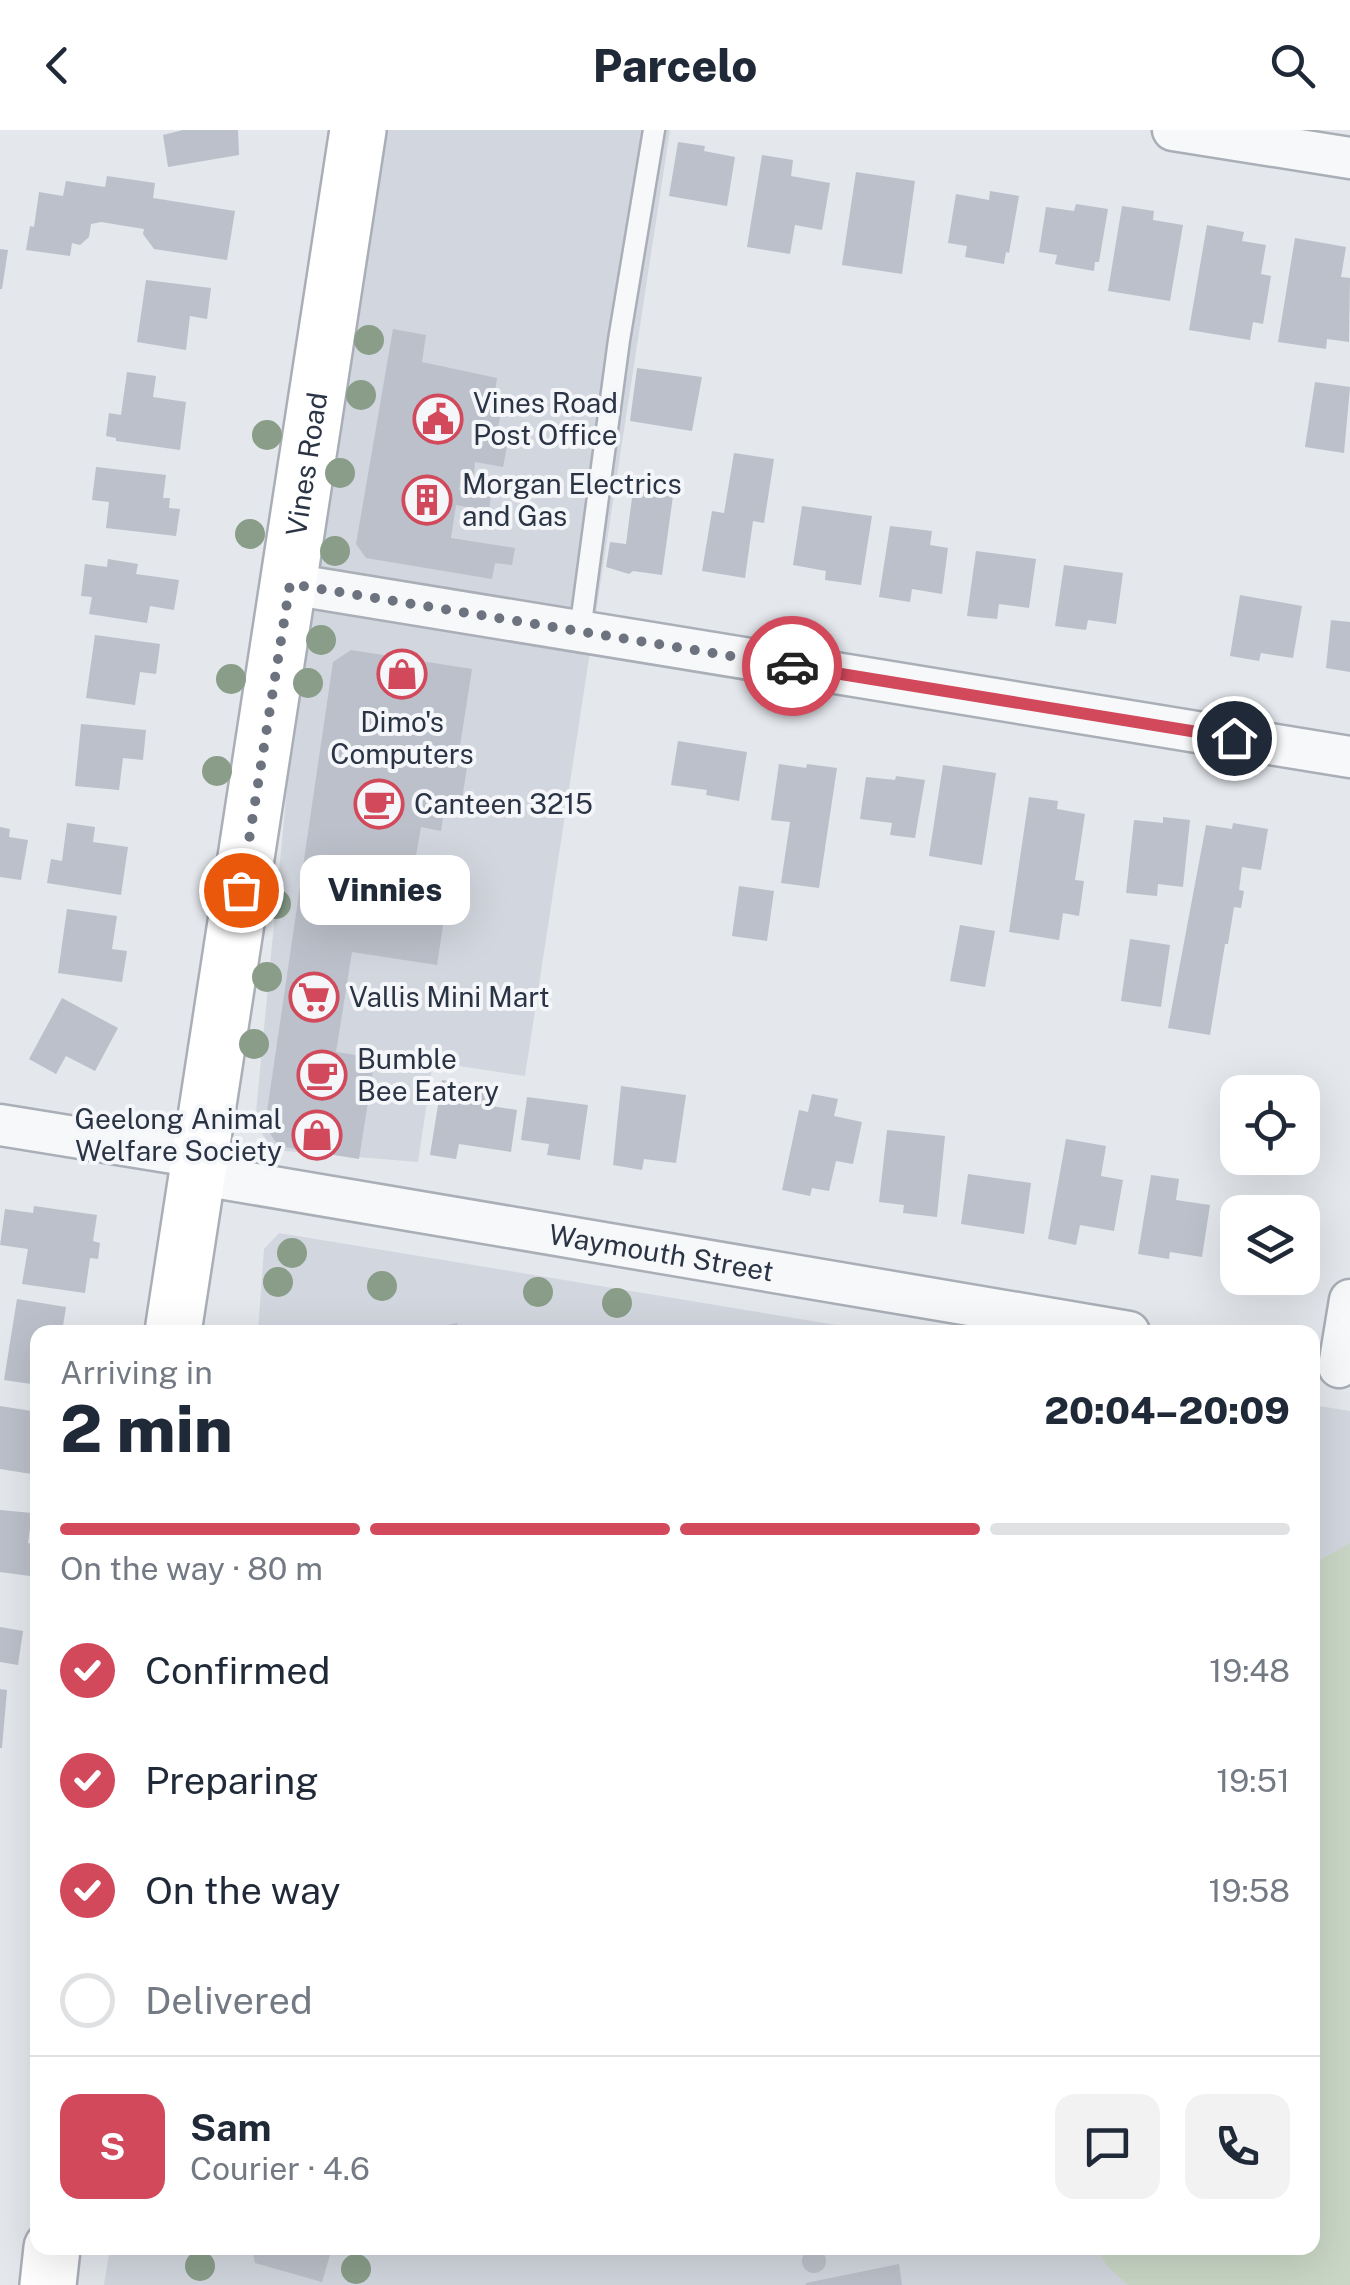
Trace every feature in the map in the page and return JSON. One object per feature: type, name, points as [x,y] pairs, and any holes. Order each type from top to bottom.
[{"type":"main road","name":"Vines Road","points":[[174,1325],[358,130]]},
{"type":"main road","points":[[48,2285],[51,2255]]},
{"type":"street","points":[[1173,130],[1350,158]]},
{"type":"street","points":[[290,584],[1350,757]]},
{"type":"street","name":"Waymouth Street","points":[[0,1125],[197,1166],[1090,1325]]},
{"type":"street","points":[[1334,1366],[1350,1300]]},
{"type":"lane","points":[[580,631],[619,340],[654,130]]},
{"type":"shaded area","points":[[358,130],[670,130],[525,1076],[433,1062],[418,1162],[273,1150],[255,1123],[334,296]]},
{"type":"shaded area","points":[[279,1233],[837,1325],[259,1325],[264,1249]]},
{"type":"shaded area","points":[[1320,1406],[1350,1411],[1350,2285],[104,2285],[109,2255],[1320,2255]]},
{"type":"green space","points":[[1350,1543],[1350,2285],[1128,2285],[1100,2255],[1320,2255],[1320,1560]]},
{"type":"building","points":[[183,130],[238,130],[239,155],[168,167],[163,135]]},
{"type":"building","points":[[678,142],[705,146],[704,151],[735,157],[727,206],[669,196]]},
{"type":"building","points":[[762,155],[793,160],[791,176],[830,183],[822,230],[795,225],[790,254],[747,247]]},
{"type":"building","points":[[856,172],[915,181],[902,274],[842,265]]},
{"type":"building","points":[[107,176],[155,183],[153,198],[235,211],[227,260],[154,249],[143,234],[144,229],[101,222],[91,224],[89,237],[80,245],[72,243],[70,256],[26,250],[39,192],[63,196],[66,181],[105,187]]},
{"type":"building","points":[[990,191],[1019,196],[1004,264],[965,257],[967,246],[948,243],[956,194],[989,200]]},
{"type":"building","points":[[1076,204],[1108,209],[1094,271],[1055,264],[1057,255],[1039,252],[1046,207],[1074,211]]},
{"type":"building","points":[[1122,206],[1154,211],[1153,220],[1183,225],[1170,301],[1108,291]]},
{"type":"building","points":[[1207,225],[1244,232],[1242,241],[1266,245],[1261,274],[1271,276],[1263,324],[1253,322],[1250,340],[1189,330]]},
{"type":"building","points":[[1295,238],[1346,247],[1341,277],[1350,278],[1349,342],[1327,339],[1326,349],[1278,342]]},
{"type":"building","points":[[0,249],[8,250],[2,289],[0,289]]},
{"type":"building","points":[[146,280],[211,288],[207,319],[190,316],[186,350],[137,342]]},
{"type":"building","points":[[393,329],[426,335],[422,362],[497,378],[492,410],[501,412],[495,444],[507,446],[503,467],[475,462],[474,475],[462,473],[459,490],[491,495],[489,511],[456,505],[451,538],[515,548],[512,565],[495,563],[492,579],[366,558],[356,544]]},
{"type":"building","points":[[637,368],[702,377],[692,431],[630,421]]},
{"type":"building","points":[[127,372],[156,376],[153,397],[186,402],[180,450],[116,441],[106,436],[109,413],[121,415]]},
{"type":"building","points":[[1315,382],[1350,387],[1344,453],[1305,447]]},
{"type":"building","points":[[734,453],[774,459],[764,523],[753,521],[745,578],[702,571],[712,511],[724,513]]},
{"type":"building","points":[[96,467],[166,475],[163,498],[170,498],[169,508],[180,509],[176,536],[106,528],[109,502],[92,500]]},
{"type":"building","points":[[633,490],[673,496],[662,575],[633,571],[629,574],[606,567],[610,542],[626,544]]},
{"type":"building","points":[[802,506],[872,516],[861,585],[825,580],[826,571],[793,565]]},
{"type":"building","points":[[890,526],[932,531],[930,545],[948,548],[942,594],[912,589],[910,602],[879,597]]},
{"type":"building","points":[[976,551],[1036,559],[1029,608],[999,604],[997,619],[967,616]]},
{"type":"building","points":[[108,559],[138,564],[136,574],[179,580],[174,610],[150,606],[147,623],[89,614],[92,597],[81,596],[85,564],[107,567]]},
{"type":"building","points":[[1064,565],[1123,573],[1116,624],[1088,620],[1086,630],[1055,626]]},
{"type":"building","points":[[1240,595],[1302,606],[1293,658],[1261,653],[1259,661],[1230,656]]},
{"type":"building","points":[[1331,620],[1350,622],[1350,672],[1326,668]]},
{"type":"building","points":[[95,635],[160,644],[156,674],[140,672],[135,705],[86,698]]},
{"type":"building","points":[[351,650],[472,669],[457,765],[467,767],[462,800],[446,797],[441,831],[421,827],[415,861],[452,867],[437,965],[352,952],[336,1052],[375,1058],[359,1159],[278,1146],[265,1125],[333,662]]},
{"type":"building","points":[[81,724],[146,730],[143,760],[123,758],[119,790],[75,786]]},
{"type":"building","points":[[678,741],[747,752],[739,801],[706,795],[707,790],[671,785]]},
{"type":"building","points":[[779,764],[837,768],[819,888],[781,883],[790,822],[771,820]]},
{"type":"building","points":[[943,765],[996,773],[982,865],[929,856]]},
{"type":"building","points":[[896,776],[925,780],[915,838],[890,835],[892,823],[860,819],[866,777],[895,780]]},
{"type":"building","points":[[1029,797],[1058,801],[1057,809],[1085,814],[1075,880],[1084,881],[1079,916],[1063,913],[1059,940],[1009,932]]},
{"type":"building","points":[[1163,817],[1190,820],[1183,887],[1158,884],[1157,896],[1126,893],[1134,820],[1163,823]]},
{"type":"building","points":[[67,823],[95,827],[93,842],[128,847],[121,895],[47,883],[51,859],[62,861]]},
{"type":"building","points":[[1233,823],[1268,829],[1261,870],[1242,867],[1241,908],[1234,907],[1210,1035],[1168,1028],[1206,825],[1232,829]]},
{"type":"building","points":[[0,827],[10,829],[9,837],[28,840],[21,880],[0,877]]},
{"type":"building","points":[[739,886],[774,891],[767,941],[732,936]]},
{"type":"building","points":[[67,909],[117,916],[112,949],[127,951],[122,982],[58,973]]},
{"type":"building","points":[[960,925],[995,931],[985,987],[950,981]]},
{"type":"building","points":[[1130,939],[1170,945],[1161,1007],[1121,1001]]},
{"type":"building","points":[[62,998],[118,1028],[95,1071],[66,1056],[56,1074],[29,1059]]},
{"type":"building","points":[[442,1080],[489,1087],[485,1105],[517,1110],[511,1152],[459,1144],[456,1159],[430,1155]]},
{"type":"building","points":[[621,1086],[686,1095],[676,1163],[644,1159],[642,1170],[613,1165]]},
{"type":"building","points":[[812,1094],[838,1099],[834,1116],[862,1122],[853,1164],[836,1161],[829,1191],[812,1188],[810,1196],[782,1190],[799,1110],[808,1112]]},
{"type":"building","points":[[527,1097],[588,1105],[580,1160],[547,1155],[549,1144],[521,1140]]},
{"type":"building","points":[[887,1130],[945,1136],[937,1217],[903,1213],[904,1205],[879,1202]]},
{"type":"building","points":[[1066,1139],[1106,1146],[1101,1176],[1123,1180],[1114,1231],[1080,1225],[1076,1245],[1048,1239]]},
{"type":"building","points":[[968,1174],[1031,1183],[1024,1234],[961,1224]]},
{"type":"building","points":[[1151,1175],[1179,1179],[1176,1200],[1210,1205],[1202,1257],[1170,1252],[1169,1259],[1138,1254]]},
{"type":"building","points":[[34,1206],[97,1215],[93,1241],[100,1243],[98,1259],[90,1258],[85,1293],[22,1284],[28,1249],[0,1245],[5,1209],[33,1213]]},
{"type":"building","points":[[17,1299],[66,1307],[63,1325],[30,1325],[30,1384],[4,1380]]},
{"type":"building","points":[[0,1406],[30,1411],[30,1474],[0,1469]]},
{"type":"building","points":[[0,1510],[30,1513],[30,1576],[0,1572]]},
{"type":"building","points":[[0,1627],[23,1631],[18,1665],[0,1662]]},
{"type":"building","points":[[0,1689],[7,1690],[2,1748],[0,1748]]},
{"type":"building","points":[[253,2255],[330,2255],[322,2282],[255,2263]]},
{"type":"building","points":[[804,2255],[825,2256],[823,2270],[805,2270]]},
{"type":"building","points":[[899,2264],[902,2285],[806,2285],[806,2283]]},
{"type":"way so far","points":[[241,890],[290,584],[792,666]]},
{"type":"place","name":"Vines Road Post Office","points":[[438,419]]},
{"type":"place","name":"Morgan Electrics and Gas","points":[[427,500]]},
{"type":"place","name":"Dimo's Computers","points":[[402,674]]},
{"type":"place","name":"Canteen 3215","points":[[379,804]]},
{"type":"place","name":"Vinnies","points":[[241,890]]},
{"type":"place","name":"Vallis Mini Mart","points":[[314,997]]},
{"type":"place","name":"Bumble Bee Eatery","points":[[322,1075]]},
{"type":"place","name":"Geelong Animal Welfare Society","points":[[317,1135]]},
{"type":"route","points":[[792,666],[1234,738]]}]
